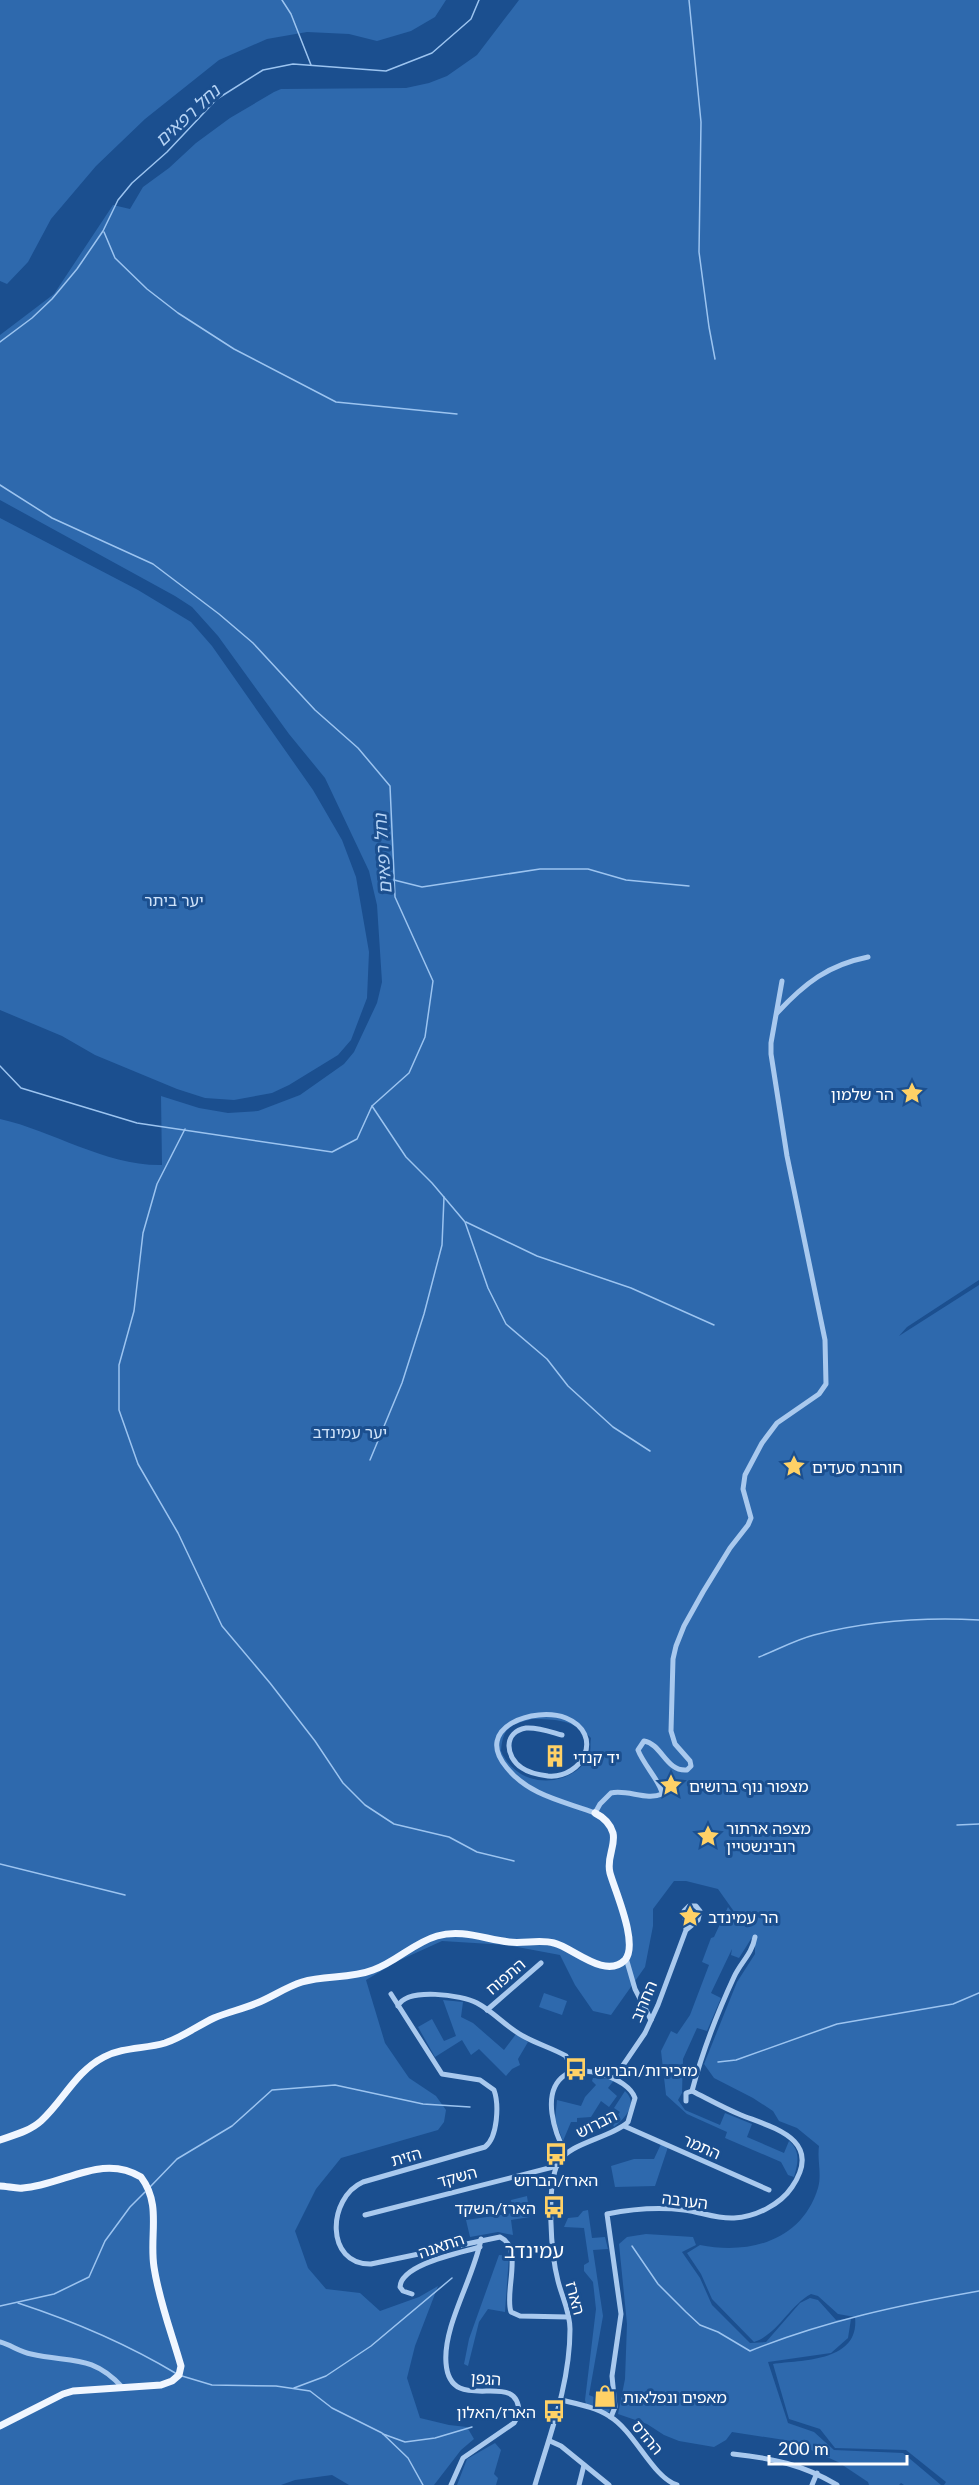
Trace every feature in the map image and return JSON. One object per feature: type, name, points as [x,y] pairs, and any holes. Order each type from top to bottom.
[{"type":"main road","points":[[0,2140],[30,2129],[40,2122],[79,2074],[105,2056],[164,2043],[183,2036],[215,2018],[258,2003],[301,1983],[318,1978],[357,1975],[375,1970],[436,1936],[461,1933],[511,1942],[557,1943],[585,1960],[597,1964],[617,1964],[626,1958],[629,1951],[628,1935],[608,1864],[613,1835],[605,1819],[595,1813]]},
{"type":"main road","points":[[0,2186],[22,2188],[113,2167],[134,2172],[141,2177],[153,2200],[153,2264],[181,2366],[178,2375],[165,2384],[89,2389],[63,2394],[0,2426]]},
{"type":"street","points":[[776,1014],[809,981],[845,962],[868,957]]},
{"type":"street","points":[[562,1735],[527,1728],[514,1733],[508,1743],[514,1761],[522,1768],[549,1776],[561,1775],[576,1766],[587,1752],[583,1731],[568,1719],[542,1716],[513,1721],[502,1729],[497,1750],[508,1770],[530,1788],[547,1798],[595,1813],[600,1803],[611,1793],[625,1792],[656,1797],[662,1794],[660,1785],[641,1759],[638,1750],[644,1741],[651,1743],[673,1767],[680,1771],[687,1770],[691,1766],[690,1761],[675,1744],[671,1731],[673,1659],[684,1626],[730,1548],[751,1518],[743,1489],[746,1475],[762,1443],[777,1423],[819,1394],[826,1384],[825,1341],[787,1156],[771,1054],[782,981]]},
{"type":"street","name":"החרוב","points":[[615,2077],[651,2020],[686,1930],[699,1918],[700,1911],[697,1906],[691,1905],[684,1911],[686,1930]]},
{"type":"street","points":[[686,2101],[686,2092],[692,2091],[711,2029],[736,1971],[753,1949],[755,1937]]},
{"type":"street","points":[[626,1958],[635,1989],[651,2020]]},
{"type":"street","name":"התפוח","points":[[487,2010],[541,1963]]},
{"type":"street","name":"הזית","points":[[391,1994],[442,2074],[480,2080],[494,2090],[497,2105],[493,2135],[484,2147],[358,2185],[342,2203],[337,2214],[341,2246],[349,2260],[371,2264],[481,2240]]},
{"type":"street","points":[[398,2006],[401,2001],[412,1995],[452,1996],[470,2000],[519,2034],[566,2055],[568,2073],[615,2077]]},
{"type":"street","name":"הברוש","points":[[568,2073],[557,2084],[551,2107],[554,2127],[566,2154],[624,2126],[630,2119],[635,2097],[632,2091],[615,2077]]},
{"type":"street","name":"הערבה","points":[[611,2417],[615,2407],[611,2382],[620,2334],[621,2309],[607,2214],[631,2210],[667,2209],[687,2210],[721,2218],[751,2215],[768,2207],[786,2194],[794,2185],[801,2165],[800,2149],[790,2136],[692,2091]]},
{"type":"street","name":"התמר","points":[[624,2126],[769,2190]]},
{"type":"street","name":"הארז","points":[[536,2485],[561,2400],[570,2333],[568,2317],[556,2275],[551,2201],[557,2166],[566,2154]]},
{"type":"street","name":"השקד","points":[[365,2215],[557,2166]]},
{"type":"street","points":[[481,2240],[500,2237],[510,2247],[512,2268],[509,2302],[511,2312],[520,2316],[568,2317]]},
{"type":"street","name":"הגפן","points":[[451,2485],[463,2458],[514,2423],[519,2414],[517,2402],[510,2394],[499,2390],[459,2389],[452,2384],[447,2372],[446,2357],[449,2338],[478,2258],[481,2240]]},
{"type":"street","name":"התאנה","points":[[412,2294],[400,2287],[402,2278],[408,2272],[433,2261],[480,2247]]},
{"type":"street","points":[[0,2342],[30,2354],[90,2363],[109,2372],[122,2387]]},
{"type":"street","name":"ההדס","points":[[561,2400],[611,2417],[638,2443],[662,2476],[677,2485]]},
{"type":"street","points":[[550,2441],[560,2446],[609,2485]]},
{"type":"street","points":[[733,2454],[780,2461],[817,2473],[837,2485]]},
{"type":"street","points":[[579,2485],[584,2465]]},
{"type":"street","points":[[812,2485],[817,2473]]},
{"type":"green space","points":[[0,0],[446,0],[435,17],[411,31],[377,41],[349,34],[307,32],[267,39],[219,60],[145,119],[96,166],[51,219],[28,262],[7,284],[0,281]]},
{"type":"green space","name":"יער עמינדב","points":[[519,0],[979,0],[979,1280],[907,1327],[899,1336],[979,1285],[979,2485],[944,2485],[946,2482],[906,2450],[835,2448],[820,2429],[789,2419],[773,2364],[813,2359],[839,2351],[849,2343],[854,2332],[855,2317],[838,2314],[818,2296],[811,2294],[796,2305],[770,2333],[754,2342],[712,2299],[701,2274],[687,2253],[700,2245],[737,2248],[755,2245],[787,2232],[800,2221],[818,2188],[819,2146],[797,2128],[779,2121],[773,2111],[753,2098],[714,2078],[704,2064],[737,1982],[755,1954],[755,1940],[751,1939],[739,1958],[731,1955],[732,1949],[711,1993],[721,1998],[707,2031],[697,2028],[683,2059],[682,2093],[678,2100],[685,2110],[720,2125],[725,2113],[752,2124],[747,2137],[784,2153],[789,2141],[797,2153],[794,2177],[788,2175],[781,2162],[725,2138],[727,2132],[687,2114],[666,2095],[661,2051],[671,2031],[677,2034],[690,2015],[709,1965],[702,1962],[711,1938],[714,1937],[728,1907],[741,1925],[740,1920],[718,1889],[686,1881],[674,1881],[653,1909],[653,1926],[645,1967],[611,2015],[593,2011],[575,1985],[560,1955],[507,1945],[442,1941],[398,1961],[366,1980],[385,2043],[409,2078],[436,2096],[446,2110],[444,2122],[438,2130],[341,2158],[316,2189],[295,2231],[308,2268],[326,2289],[360,2293],[380,2311],[419,2297],[438,2286],[415,2346],[407,2378],[420,2418],[467,2427],[474,2439],[461,2450],[434,2485],[349,2485],[332,2475],[295,2480],[281,2485],[0,2485],[0,1119],[120,1160],[162,1165],[161,1096],[199,1108],[228,1113],[258,1111],[300,1095],[344,1064],[354,1052],[377,1003],[382,982],[377,905],[369,871],[325,778],[289,734],[218,636],[192,607],[175,596],[0,500],[0,335],[54,294],[113,205],[130,209],[143,187],[169,168],[196,143],[230,118],[274,92],[281,89],[406,88],[447,76],[477,55]],"holes":[[[532,1719],[557,1720],[571,1724],[585,1732],[591,1738],[589,1755],[583,1765],[566,1777],[555,1780],[534,1779],[515,1769],[501,1751],[504,1736],[513,1725]]]},
{"type":"green space","name":"יער ביתר","points":[[0,518],[138,590],[191,622],[212,646],[313,790],[342,840],[356,877],[369,952],[367,998],[351,1040],[338,1055],[289,1085],[272,1093],[234,1100],[205,1098],[177,1089],[95,1055],[62,1036],[0,1010]]},
{"type":"green space","points":[[544,1993],[567,2001],[562,2015],[539,2007]]},
{"type":"green space","points":[[443,2000],[463,2002],[461,2017],[473,2023],[504,2050],[516,2034],[528,2042],[518,2059],[520,2065],[506,2076],[479,2049],[471,2055],[462,2040],[435,2057],[418,2027],[432,2019],[444,2041],[456,2036]]},
{"type":"green space","points":[[593,2078],[615,2079],[608,2088],[617,2096],[609,2107],[601,2101],[591,2117],[577,2118],[577,2122],[571,2122],[563,2141],[555,2120],[557,2100],[581,2106],[585,2097],[596,2085],[592,2081]]},
{"type":"green space","points":[[625,2091],[631,2101],[631,2106],[614,2127],[612,2122],[620,2112],[614,2108]]},
{"type":"green space","points":[[661,2144],[668,2147],[655,2186],[615,2187],[611,2166],[634,2159],[654,2159]]},
{"type":"green space","points":[[527,2196],[530,2217],[511,2220],[513,2235],[498,2232],[470,2237],[466,2220],[513,2213],[511,2200]]},
{"type":"green space","points":[[588,2210],[592,2238],[605,2237],[608,2249],[593,2250],[603,2316],[589,2395],[611,2404],[609,2412],[586,2404],[585,2400],[596,2309],[593,2282],[584,2271],[584,2265],[589,2262],[584,2228],[564,2227],[568,2218],[578,2217],[583,2211]]},
{"type":"green space","points":[[646,2234],[693,2237],[696,2245],[682,2252],[700,2278],[712,2305],[750,2343],[766,2342],[800,2303],[810,2298],[818,2300],[836,2320],[851,2319],[848,2338],[831,2353],[768,2362],[788,2423],[814,2432],[834,2450],[903,2453],[941,2485],[904,2485],[901,2483],[899,2485],[869,2485],[868,2482],[838,2462],[791,2441],[732,2432],[726,2440],[714,2447],[679,2441],[647,2424],[618,2414],[625,2379],[627,2324],[619,2244],[627,2237]]},
{"type":"green space","points":[[499,2255],[509,2256],[505,2312],[488,2309],[479,2322],[468,2366],[464,2364],[469,2339]]},
{"type":"green space","points":[[495,2443],[501,2450],[494,2474],[498,2478],[496,2485],[457,2485],[467,2459]]},
{"type":"waterway","points":[[282,0],[291,14],[311,65]]},
{"type":"waterway","name":"נחל רפאים","points":[[0,342],[32,318],[52,299],[77,269],[103,231],[118,200],[132,183],[167,152],[217,99],[263,70],[293,64],[386,71],[432,53],[471,19],[479,0]]},
{"type":"waterway","points":[[689,0],[701,122],[699,252],[715,359]]},
{"type":"waterway","points":[[104,232],[115,258],[147,289],[178,313],[234,349],[336,402],[457,414]]},
{"type":"waterway","name":"נחל רפאים","points":[[0,485],[52,518],[153,564],[253,643],[315,710],[358,748],[390,786],[395,897],[433,981],[425,1037],[409,1073],[372,1106],[357,1139],[332,1152],[137,1123],[21,1088],[0,1066]]},
{"type":"waterway","points":[[394,880],[422,887],[540,869],[588,869],[626,880],[689,886]]},
{"type":"waterway","points":[[372,1106],[406,1157],[465,1222],[488,1288],[506,1324],[547,1359],[568,1386],[613,1427],[650,1451]]},
{"type":"waterway","points":[[185,1129],[157,1184],[143,1233],[134,1311],[119,1365],[119,1410],[138,1464],[178,1533],[222,1626],[315,1741],[343,1783],[365,1805],[394,1824],[449,1837],[477,1852],[514,1861]]},
{"type":"waterway","points":[[370,1460],[402,1383],[424,1314],[442,1245],[444,1197]]},
{"type":"waterway","points":[[466,1222],[537,1256],[631,1288],[714,1325]]},
{"type":"waterway","points":[[759,1657],[807,1637],[855,1626],[916,1620],[979,1620]]},
{"type":"waterway","points":[[957,1825],[979,1824]]},
{"type":"waterway","points":[[0,1864],[125,1895]]},
{"type":"waterway","points":[[718,2062],[736,2060],[837,2024],[953,2004],[979,1993]]},
{"type":"waterway","points":[[150,2187],[177,2159],[232,2126],[272,2090],[335,2085],[423,2104],[470,2107]]},
{"type":"waterway","points":[[0,2306],[54,2294],[89,2277],[105,2241],[130,2207],[145,2192]]},
{"type":"waterway","points":[[632,2246],[658,2284],[700,2325],[718,2332],[750,2351],[806,2331],[863,2315],[979,2291]]},
{"type":"waterway","points":[[294,2388],[326,2376],[371,2346],[452,2278]]},
{"type":"waterway","points":[[18,2303],[99,2334],[177,2374]]},
{"type":"waterway","points":[[182,2376],[212,2385],[276,2386],[310,2391],[332,2408],[382,2433],[408,2458],[423,2485]]},
{"type":"waterway","points":[[383,2434],[405,2442],[435,2438],[472,2427]]},
{"type":"place","name":"הר שלמון","points":[[912,1093]]},
{"type":"place","name":"חורבת סעדים","points":[[794,1466]]},
{"type":"place","name":"יד קנדי","points":[[555,1756]]},
{"type":"place","name":"מצפור נוף ברושים","points":[[671,1785]]},
{"type":"place","name":"מצפה ארתור רובינשטיין","points":[[708,1836]]},
{"type":"place","name":"הר עמינדב","points":[[690,1916]]},
{"type":"place","name":"מזכירות/הברוש","points":[[576,2069]]},
{"type":"place","name":"הארז/הברוש","points":[[556,2154]]},
{"type":"place","name":"הארז/השקד","points":[[554,2207]]},
{"type":"place","name":"מאפים ונפלאות","points":[[605,2396]]},
{"type":"place","name":"הארז/האלון","points":[[554,2411]]},
{"type":"district","name":"עמינדב","points":[[534,2250]]}]
